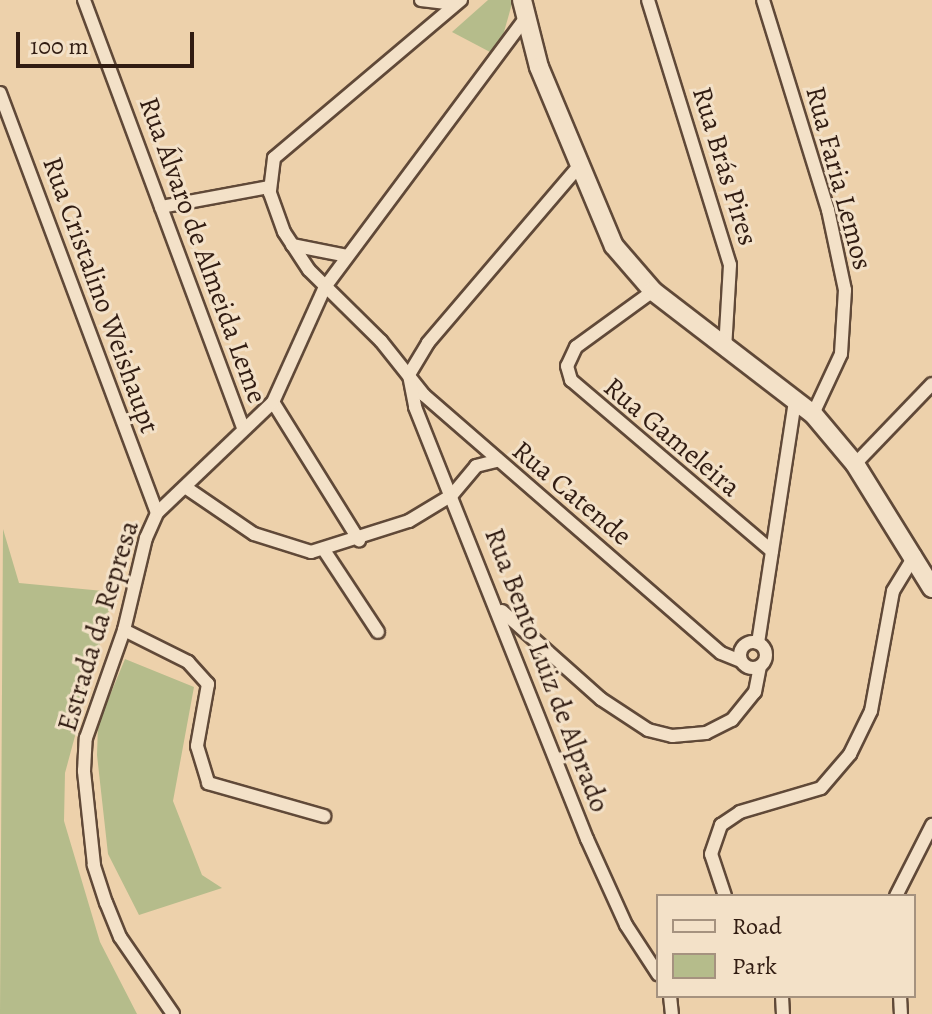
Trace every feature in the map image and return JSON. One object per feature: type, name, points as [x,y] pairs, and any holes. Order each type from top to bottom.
[{"type":"main road","points":[[522,0],[524,20],[579,166],[614,246],[653,291],[725,350],[813,414],[855,464],[915,555],[932,588]]},
{"type":"street","name":"Rua Álvaro de Almeida Leme","points":[[84,0],[243,428]]},
{"type":"street","points":[[421,0],[458,2]]},
{"type":"street","name":"Rua Brás Pires","points":[[648,0],[730,265],[725,350]]},
{"type":"street","name":"Rua Faria Lemos","points":[[763,0],[828,210],[845,290],[841,354],[813,414]]},
{"type":"street","points":[[161,207],[269,187],[271,163],[280,151],[458,2]]},
{"type":"street","name":"Estrada da Represa","points":[[173,1014],[120,937],[94,865],[87,820],[86,738],[124,630],[157,513],[188,489],[243,428],[273,402],[325,287],[524,20]]},
{"type":"street","name":"Rua Cristalino Weishaupt","points":[[0,93],[157,513]]},
{"type":"street","points":[[409,375],[428,343],[579,166]]},
{"type":"street","name":"Rua Catende","points":[[269,187],[292,245],[325,287],[496,461],[712,641],[721,653],[760,666]]},
{"type":"street","points":[[292,245],[347,256]]},
{"type":"street","name":"Rua Gameleira","points":[[653,291],[576,347],[567,366],[571,380],[772,551]]},
{"type":"street","name":"Rua Bento Luiz de Alprado","points":[[409,375],[415,407],[500,609],[607,886],[656,971]]},
{"type":"street","points":[[855,464],[932,384]]},
{"type":"street","points":[[741,661],[752,643],[772,551],[795,401]]},
{"type":"street","points":[[273,402],[359,540]]},
{"type":"street","points":[[188,489],[254,534],[295,550],[324,550],[359,540],[452,495],[465,473],[496,461]]},
{"type":"street","points":[[324,550],[378,632]]},
{"type":"street","points":[[724,894],[711,854],[721,825],[740,812],[821,788],[850,754],[871,711],[893,591],[915,555]]},
{"type":"street","points":[[500,609],[613,707],[648,730],[672,736],[692,736],[732,720],[755,692],[760,666],[766,654],[752,643],[712,641]]},
{"type":"street","points":[[124,630],[188,662],[208,684],[197,746],[208,783],[324,816]]},
{"type":"street","points":[[897,894],[932,825]]},
{"type":"green space","points":[[488,0],[513,0],[502,39],[490,52],[452,32]]},
{"type":"green space","points":[[3,529],[19,583],[114,592],[65,773],[64,821],[100,942],[137,1014],[0,1014]]},
{"type":"green space","points":[[125,659],[194,687],[173,801],[202,875],[222,888],[139,915],[108,854],[97,755],[98,724]]}]
